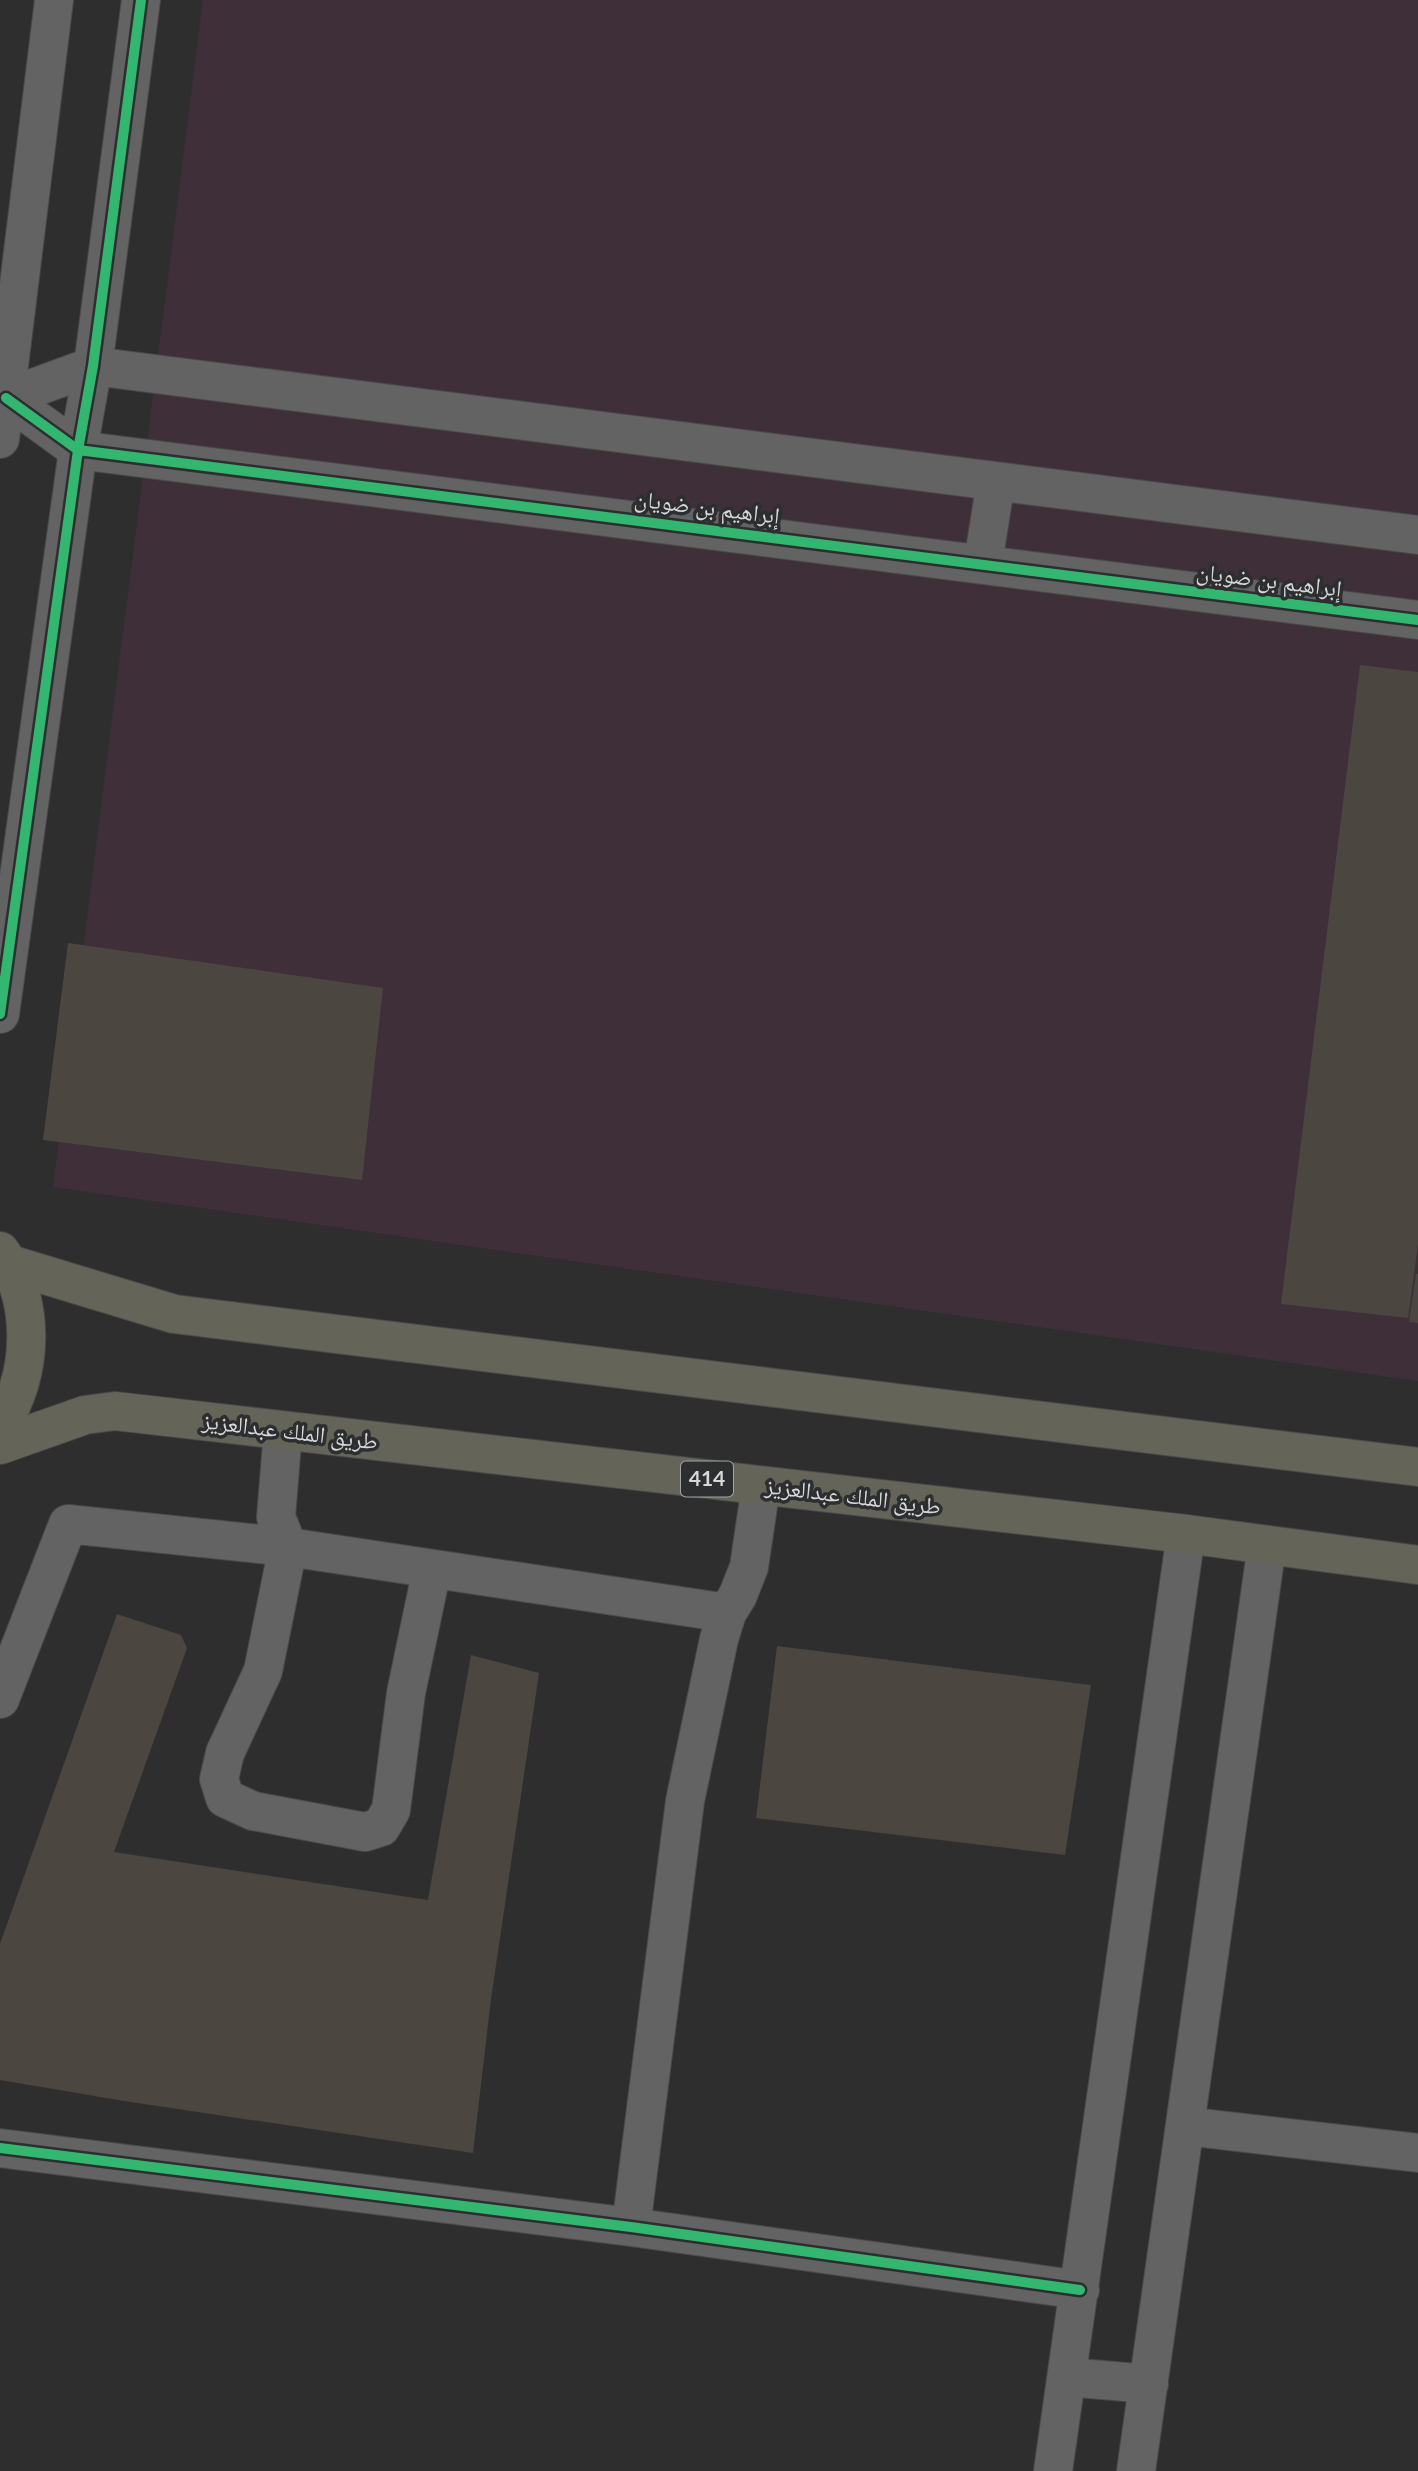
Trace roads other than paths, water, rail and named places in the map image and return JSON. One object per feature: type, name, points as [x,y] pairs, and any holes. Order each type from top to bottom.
[{"type":"highway","points":[[0,1425],[11,1409],[26,1362],[24,1312],[3,1248]]},
{"type":"highway","points":[[3,1248],[174,1314],[1418,1467]]},
{"type":"highway","name":"طريق الملك عبدالعزيز","points":[[0,1444],[85,1415],[115,1411],[1186,1534],[1418,1565]]},
{"type":"street","points":[[0,439],[54,0]]},
{"type":"street","points":[[0,1014],[78,450],[93,366],[141,0]]},
{"type":"street","points":[[6,398],[93,366],[1418,535]]},
{"type":"street","name":"إبراهيم بن ضويان","points":[[6,398],[78,450],[1418,620]]},
{"type":"street","points":[[983,563],[996,481]]},
{"type":"street","points":[[283,1431],[276,1517],[288,1547],[262,1671],[225,1753],[219,1779],[225,1798],[253,1811],[365,1832],[382,1826],[391,1810],[406,1693],[432,1569]]},
{"type":"street","points":[[631,2227],[685,1801],[719,1639],[727,1613],[738,1595],[749,1567],[761,1486]]},
{"type":"street","points":[[0,1699],[68,1524],[288,1547],[727,1613]]},
{"type":"street","points":[[1054,2471],[1186,1534]]},
{"type":"street","points":[[1136,2471],[1266,1545]]},
{"type":"street","points":[[1185,2126],[1418,2153]]},
{"type":"street","points":[[0,2148],[631,2227],[1080,2290]]},
{"type":"street","points":[[1067,2377],[1149,2384]]}]
